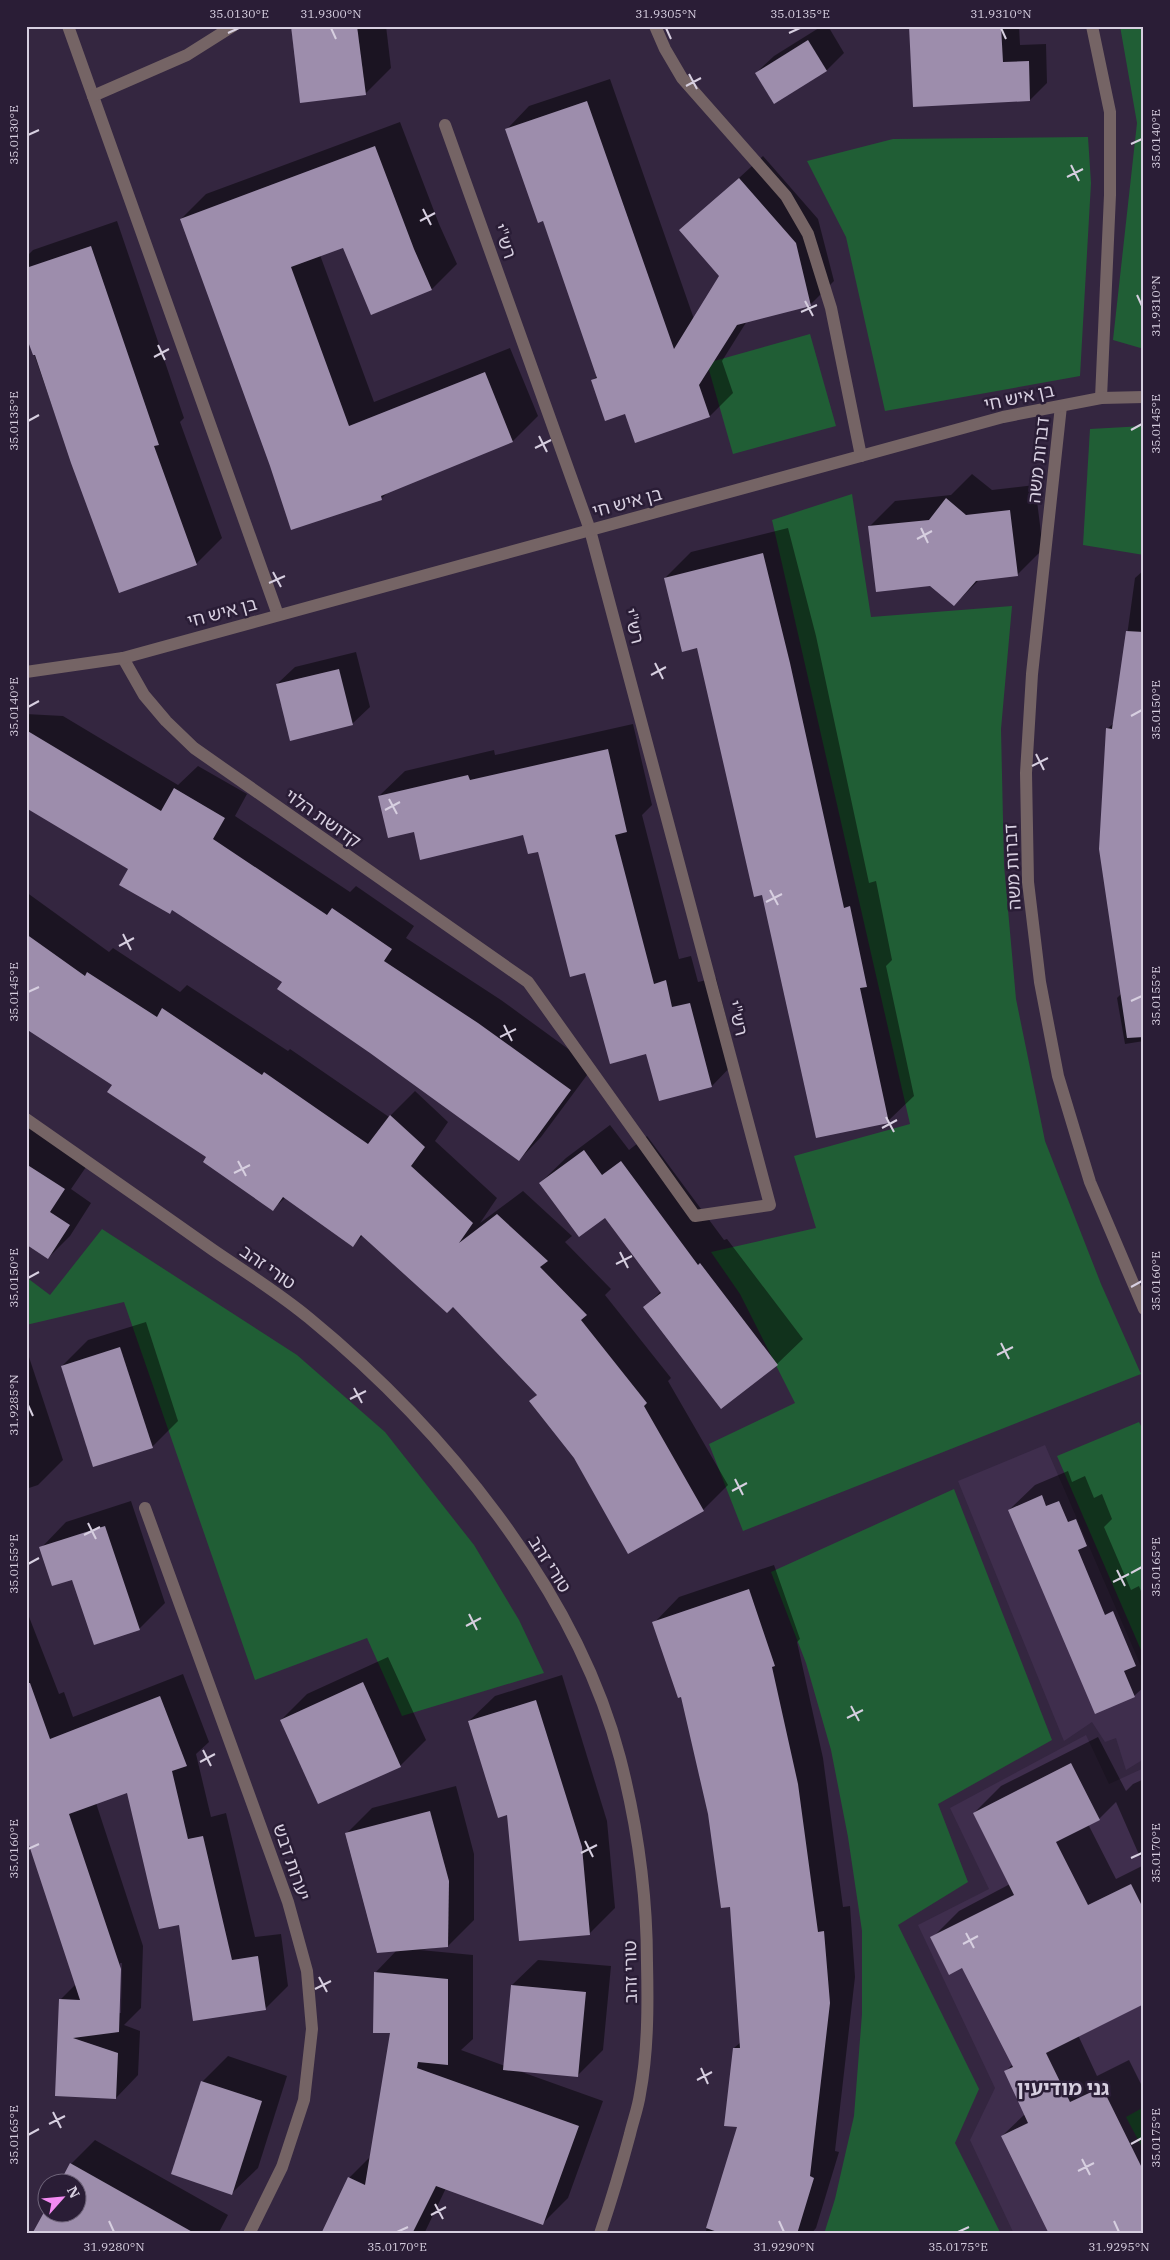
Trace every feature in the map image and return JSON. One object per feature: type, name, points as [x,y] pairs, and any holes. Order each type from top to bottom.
[{"type":"street","points":[[68,26],[278,615]]},
{"type":"street","points":[[93,96],[187,55],[233,26]]},
{"type":"street","points":[[655,26],[665,49],[682,78],[786,196],[808,234],[831,308],[861,456]]},
{"type":"street","points":[[1092,26],[1110,112],[1110,195],[1101,398]]},
{"type":"street","name":"רש\"י","points":[[445,125],[590,530],[770,1205]]},
{"type":"street","name":"בן איש חי","points":[[123,658],[1004,417],[1101,398],[1144,397]]},
{"type":"street","name":"דברות משה","points":[[1061,406],[1032,674],[1026,773],[1028,882],[1040,982],[1058,1076],[1090,1182],[1144,1309]]},
{"type":"street","points":[[26,672],[123,658]]},
{"type":"street","name":"קדושת הלוי","points":[[123,658],[144,695],[166,721],[194,748],[528,982],[695,1216],[770,1205]]},
{"type":"street","name":"טורי זהב","points":[[26,1119],[307,1316],[369,1370],[430,1432],[486,1499],[532,1564],[572,1634],[601,1701],[620,1757],[639,1853],[647,1930],[648,2013],[640,2095],[617,2183],[600,2234]]},
{"type":"street","name":"יערות דבש","points":[[145,1508],[288,1902],[307,1971],[312,2029],[304,2100],[282,2167],[249,2234]]},
{"type":"shaded area","points":[[1045,1445],[1144,1673],[1144,1759],[1126,1770],[1116,1738],[1105,1742],[1092,1722],[1064,1741],[958,1481]]},
{"type":"shaded area","points":[[1086,1735],[1109,1784],[1144,1768],[1144,2234],[1014,2234],[970,2140],[995,2088],[918,1925],[989,1889],[950,1808]]},
{"type":"green space","points":[[1120,26],[1144,26],[1144,349],[1113,340],[1137,123]]},
{"type":"green space","points":[[1088,137],[1091,183],[1080,376],[885,411],[846,237],[807,161],[893,139]]},
{"type":"green space","points":[[810,334],[836,426],[733,454],[707,363]]},
{"type":"green space","points":[[1144,426],[1144,555],[1083,545],[1090,429]]},
{"type":"green space","points":[[852,494],[871,617],[1012,606],[1001,729],[1004,865],[1016,999],[1045,1141],[1101,1284],[1141,1374],[743,1531],[709,1444],[795,1403],[740,1294],[711,1252],[816,1228],[794,1156],[910,1124],[772,520]]},
{"type":"green space","points":[[102,1229],[297,1355],[385,1432],[474,1545],[519,1620],[544,1673],[402,1716],[367,1638],[255,1680],[124,1302],[26,1325],[26,1277],[50,1295]]},
{"type":"green space","points":[[1139,1422],[1144,1432],[1144,1657],[1057,1456]]},
{"type":"green space","points":[[954,1489],[1052,1740],[938,1804],[968,1882],[898,1925],[979,2089],[955,2143],[1001,2234],[824,2234],[835,2199],[854,2116],[862,2014],[862,1931],[848,1837],[831,1750],[806,1663],[771,1572]]},
{"type":"green space","points":[[1144,2107],[1144,2151],[1126,2117]]},
{"type":"building","points":[[291,26],[357,26],[366,95],[300,103]]},
{"type":"building","points":[[909,26],[1001,26],[1003,62],[1029,61],[1030,101],[913,107]]},
{"type":"building","points":[[808,40],[827,71],[774,104],[755,73]]},
{"type":"building","points":[[587,101],[674,349],[719,276],[679,230],[739,178],[796,243],[811,306],[737,325],[699,385],[710,417],[635,443],[625,414],[605,421],[591,380],[597,378],[543,221],[538,223],[505,129]]},
{"type":"building","points":[[375,146],[414,249],[432,290],[371,315],[343,248],[291,267],[349,426],[485,372],[513,442],[381,496],[382,500],[291,530],[270,466],[180,219]]},
{"type":"building","points":[[91,246],[159,445],[154,446],[197,565],[119,593],[71,463],[35,355],[33,355],[26,336],[26,268]]},
{"type":"building","points":[[946,498],[966,515],[1010,510],[1018,576],[976,581],[954,606],[930,586],[876,592],[868,526],[929,520]]},
{"type":"building","points":[[763,553],[790,663],[844,908],[850,906],[867,987],[860,988],[889,1123],[816,1138],[762,895],[754,897],[697,648],[682,652],[664,578]]},
{"type":"building","points":[[1126,631],[1144,632],[1144,1037],[1127,1038],[1099,849],[1106,728],[1112,729]]},
{"type":"building","points":[[339,669],[353,725],[290,741],[276,684]]},
{"type":"building","points":[[26,730],[161,811],[174,788],[225,818],[213,839],[327,915],[332,908],[392,949],[384,961],[478,1023],[571,1090],[519,1161],[370,1053],[277,989],[282,982],[172,910],[170,914],[119,885],[128,869],[26,808]]},
{"type":"building","points":[[608,749],[627,832],[615,835],[654,984],[666,980],[672,1007],[690,1003],[712,1087],[659,1101],[646,1054],[610,1064],[585,973],[570,977],[538,852],[528,854],[523,835],[420,860],[414,832],[388,838],[378,796],[468,775],[470,780]]},
{"type":"building","points":[[26,934],[85,976],[87,972],[157,1017],[162,1008],[262,1075],[264,1072],[368,1144],[390,1115],[425,1147],[411,1166],[473,1223],[459,1243],[497,1214],[548,1261],[540,1267],[587,1315],[581,1320],[647,1403],[644,1406],[704,1511],[628,1554],[574,1458],[529,1401],[537,1395],[453,1307],[447,1313],[361,1235],[353,1247],[283,1197],[273,1211],[203,1162],[206,1157],[107,1092],[112,1085],[26,1029]]},
{"type":"building","points":[[584,1150],[602,1175],[621,1161],[698,1265],[700,1263],[778,1365],[721,1409],[643,1307],[661,1293],[605,1218],[579,1237],[539,1183]]},
{"type":"building","points":[[26,1164],[65,1189],[50,1212],[70,1225],[48,1259],[27,1245],[26,1247]]},
{"type":"building","points":[[120,1347],[153,1448],[93,1467],[61,1366]]},
{"type":"building","points":[[1042,1495],[1046,1506],[1059,1501],[1068,1522],[1076,1519],[1087,1546],[1078,1550],[1105,1615],[1113,1611],[1136,1666],[1124,1671],[1135,1697],[1095,1714],[1008,1510]]},
{"type":"building","points":[[105,1526],[140,1630],[94,1645],[72,1580],[52,1586],[39,1547]]},
{"type":"building","points":[[749,1589],[775,1666],[772,1667],[798,1784],[818,1932],[824,1931],[830,2003],[810,2176],[814,2178],[797,2234],[723,2234],[706,2228],[737,2127],[724,2126],[733,2048],[740,2048],[730,1907],[721,1908],[708,1814],[681,1697],[678,1698],[652,1622]]},
{"type":"building","points":[[363,1682],[401,1767],[318,1804],[280,1720]]},
{"type":"building","points":[[26,1683],[30,1683],[50,1739],[160,1696],[187,1766],[172,1771],[188,1839],[203,1836],[232,1960],[258,1956],[266,2010],[193,2021],[179,1925],[159,1929],[127,1793],[69,1814],[121,1969],[119,2032],[73,2038],[118,2053],[116,2099],[55,2096],[59,1999],[80,2000],[26,1836]]},
{"type":"building","points":[[536,1700],[582,1847],[590,1935],[519,1941],[507,1815],[498,1818],[468,1721]]},
{"type":"building","points":[[1071,1763],[1100,1820],[1056,1842],[1088,1905],[1131,1884],[1144,1910],[1144,2004],[1046,2053],[1070,2102],[1102,2087],[1144,2172],[1144,2234],[1049,2234],[1001,2136],[1028,2123],[1004,2071],[1013,2067],[962,1968],[949,1975],[930,1937],[1014,1895],[973,1813]]},
{"type":"building","points":[[430,1811],[449,1881],[448,1947],[377,1953],[345,1833]]},
{"type":"building","points":[[374,1972],[448,1979],[448,2065],[418,2062],[417,2068],[579,2126],[543,2225],[436,2186],[412,2234],[321,2234],[348,2177],[365,2185],[390,2033],[373,2033]]},
{"type":"building","points":[[511,1985],[586,1992],[578,2077],[503,2070]]},
{"type":"building","points":[[201,2081],[262,2101],[232,2195],[171,2174]]},
{"type":"building","points":[[70,2163],[86,2172],[65,2172]]},
{"type":"building","points":[[88,2173],[196,2234],[32,2234],[39,2222],[88,2222]]},
{"type":"district","name":"גני מודיעין","points":[[1063,2087]]}]
